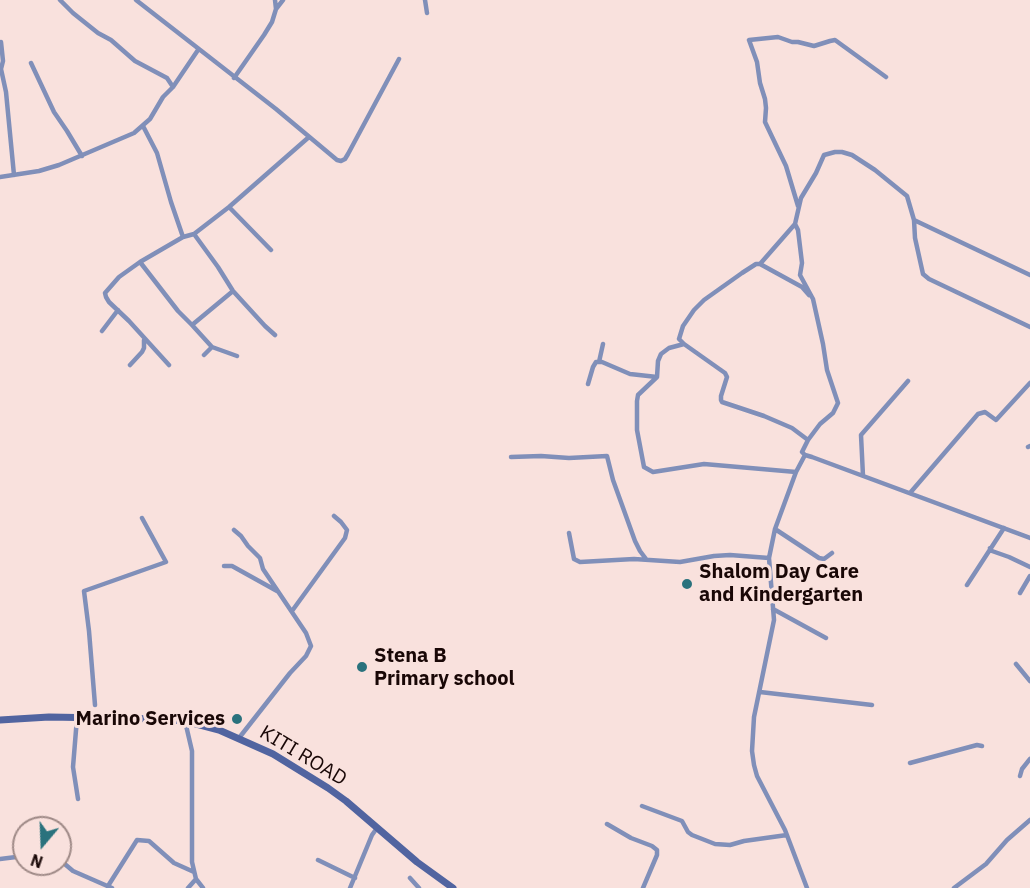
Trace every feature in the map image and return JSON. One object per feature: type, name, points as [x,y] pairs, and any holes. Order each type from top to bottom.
[{"type":"street","points":[[60,0],[73,13],[98,33],[111,40],[135,61],[167,78],[173,87]]},
{"type":"street","points":[[136,0],[341,161],[345,159],[399,59]]},
{"type":"street","points":[[275,0],[276,9]]},
{"type":"street","points":[[234,78],[264,35],[276,9],[283,0]]},
{"type":"street","points":[[425,0],[427,13]]},
{"type":"street","points":[[798,206],[786,166],[765,123],[765,99],[757,62],[749,40],[778,37],[814,46],[835,40],[886,76]]},
{"type":"street","points":[[1,42],[3,61],[1,69],[6,92],[14,175]]},
{"type":"street","points":[[0,177],[39,171],[126,137],[150,119],[163,97],[173,87],[198,50]]},
{"type":"street","points":[[31,63],[54,112],[82,156]]},
{"type":"street","points":[[143,126],[157,153],[183,237]]},
{"type":"street","points":[[169,365],[109,302],[105,292],[119,277],[140,261],[183,237],[194,234],[229,207],[309,137]]},
{"type":"street","points":[[808,440],[792,428],[722,402],[721,396],[726,375],[684,344],[679,339],[679,335],[694,310],[704,300],[756,264],[760,264],[795,224],[801,198],[824,155],[842,152],[852,155],[907,196],[914,220],[915,238],[923,274],[929,279],[1030,327]]},
{"type":"street","points":[[229,207],[271,250]]},
{"type":"street","points":[[914,220],[1030,275]]},
{"type":"street","points":[[795,224],[798,230],[802,263],[800,275],[813,299],[827,370],[838,403],[808,440],[802,452],[1030,538]]},
{"type":"street","points":[[194,234],[233,291],[275,335]]},
{"type":"street","points":[[140,261],[178,311],[212,346],[237,356]]},
{"type":"street","points":[[760,264],[802,287],[813,299]]},
{"type":"street","points":[[192,325],[233,291]]},
{"type":"street","points":[[102,331],[118,310]]},
{"type":"street","points":[[130,365],[144,348],[143,337]]},
{"type":"street","points":[[599,362],[603,344]]},
{"type":"street","points":[[684,344],[669,348],[661,354],[657,377],[638,395],[637,430],[644,466],[653,472],[704,464],[796,472]]},
{"type":"street","points":[[204,355],[212,346]]},
{"type":"street","points":[[588,384],[596,362],[630,374],[657,377]]},
{"type":"street","points":[[863,476],[861,435],[908,381]]},
{"type":"street","points":[[910,493],[978,414],[985,412],[996,420],[1030,383]]},
{"type":"street","points":[[805,455],[796,472],[775,529],[769,558],[773,629],[754,717],[752,751],[754,765],[762,786],[787,835],[807,888]]},
{"type":"street","points":[[511,458],[607,456],[613,480],[635,541],[646,559]]},
{"type":"street","points":[[292,611],[345,538],[347,530],[334,516]]},
{"type":"street","points":[[95,705],[84,591],[166,562],[142,518]]},
{"type":"street","points":[[967,585],[1004,528]]},
{"type":"street","points":[[775,529],[819,558],[824,559],[832,553]]},
{"type":"street","points":[[234,530],[260,558],[263,569],[292,611],[311,646],[239,738]]},
{"type":"street","points":[[568,534],[574,559],[580,562],[646,559],[680,562],[730,555],[769,558]]},
{"type":"street","points":[[990,548],[992,551],[1030,567]]},
{"type":"street","points":[[224,566],[232,566],[280,592]]},
{"type":"street","points":[[1020,593],[1030,576]]},
{"type":"street","points":[[773,609],[826,638]]},
{"type":"street","points":[[1016,664],[1030,681]]},
{"type":"street","points":[[760,692],[872,705]]},
{"type":"street","points":[[77,718],[73,766],[78,799]]},
{"type":"street","name":"KITI ROAD","points":[[0,720],[161,719],[185,721],[239,738],[273,754],[346,801],[417,862],[453,888]]},
{"type":"street","points":[[185,721],[192,751],[192,862],[196,879],[203,888]]},
{"type":"street","points":[[910,763],[977,745],[982,746]]},
{"type":"street","points":[[1020,776],[1030,759]]},
{"type":"street","points":[[642,806],[682,821],[692,835],[715,844],[730,845],[787,835]]},
{"type":"street","points":[[954,888],[986,864],[1007,840],[1030,820]]},
{"type":"street","points":[[607,824],[657,850],[643,888]]},
{"type":"street","points":[[350,888],[376,828]]},
{"type":"street","points":[[72,870],[110,887],[137,840],[149,842],[174,862],[194,872]]},
{"type":"street","points":[[318,860],[355,878]]},
{"type":"street","points":[[411,878],[419,888]]},
{"type":"street","points":[[188,888],[196,879]]},
{"type":"place","name":"Shalom Day Care and Kindergarten","points":[[687,584]]},
{"type":"place","name":"Stena B Primary school","points":[[362,667]]},
{"type":"place","name":"Marino Services","points":[[237,719]]}]
